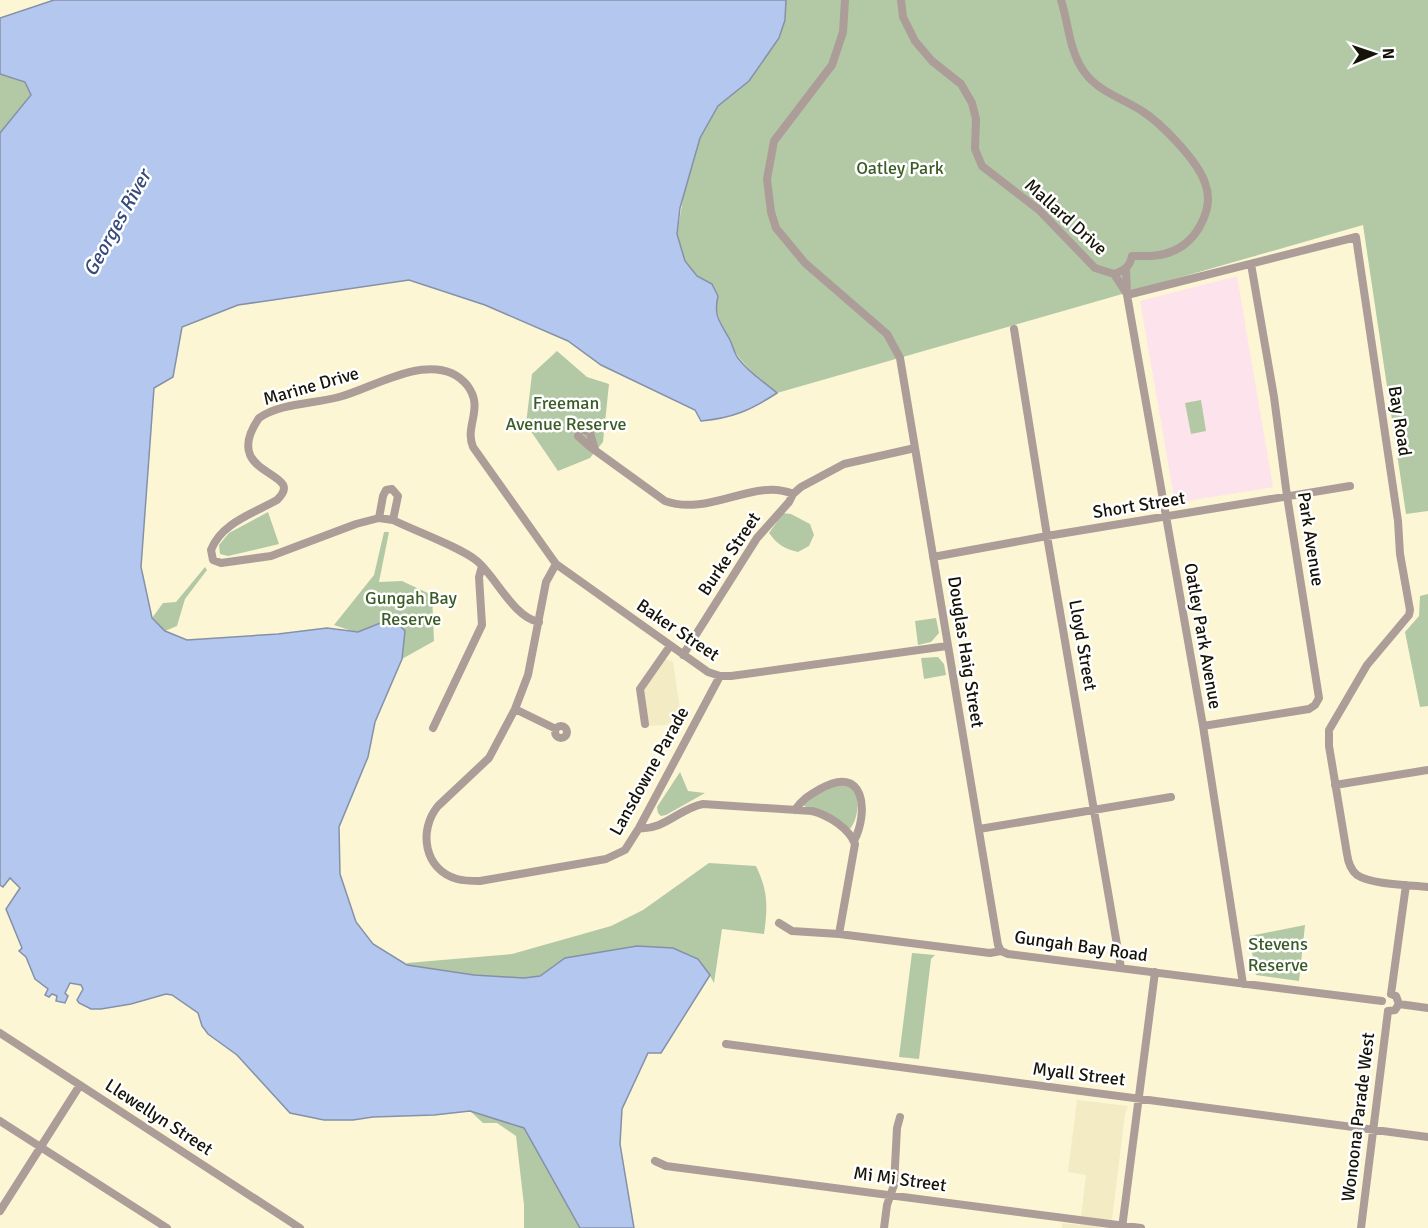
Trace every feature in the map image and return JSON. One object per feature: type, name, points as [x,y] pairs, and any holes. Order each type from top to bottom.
[{"type":"street","name":"Douglas Haig Street","points":[[845,0],[843,32],[832,65],[774,141],[767,179],[771,212],[776,228],[805,263],[887,334],[900,358],[947,646],[998,945],[1001,951]]},
{"type":"street","name":"Mallard Drive","points":[[901,0],[903,17],[915,41],[932,61],[961,84],[972,103],[976,119],[975,149],[982,166],[1039,210],[1095,268],[1114,274],[1127,295]]},
{"type":"street","name":"Mallard Drive","points":[[1060,0],[1074,53],[1086,75],[1111,95],[1141,110],[1160,125],[1197,168],[1208,193],[1206,212],[1193,235],[1174,251],[1150,256],[1132,256],[1131,263],[1126,268],[1114,274]]},
{"type":"street","name":"Bay Road","points":[[1251,264],[1356,237],[1398,521],[1400,554],[1410,610],[1409,615],[1367,665],[1330,728],[1329,746],[1335,785]]},
{"type":"street","points":[[1126,268],[1127,295],[1251,264]]},
{"type":"street","name":"Park Avenue","points":[[1203,726],[1309,709],[1318,702],[1320,693],[1251,264]]},
{"type":"street","name":"Oatley Park Avenue","points":[[1127,295],[1203,726],[1243,984]]},
{"type":"street","name":"Lloyd Street","points":[[1014,328],[1121,968]]},
{"type":"street","name":"Marine Drive","points":[[471,437],[476,407],[472,393],[458,377],[435,370],[400,374],[346,395],[263,415],[253,429],[248,454],[254,464],[281,480],[284,486],[283,493],[277,500],[224,530],[212,546],[211,556],[221,563],[271,556],[335,531],[379,518],[393,520],[469,556],[482,566],[524,617],[539,622]]},
{"type":"street","name":"Baker Street","points":[[471,437],[473,447],[556,564],[708,672],[720,676],[743,675],[947,646]]},
{"type":"street","name":"Burke Street","points":[[683,655],[761,531],[789,502],[793,494],[801,487],[844,464],[915,448]]},
{"type":"street","points":[[595,450],[665,501],[675,505],[699,505],[770,489],[784,490],[793,494]]},
{"type":"street","name":"Short Street","points":[[933,557],[1350,486]]},
{"type":"street","points":[[379,518],[383,494],[388,489],[392,489],[398,496],[393,520]]},
{"type":"street","name":"Lansdowne Parade","points":[[556,564],[546,582],[527,679],[515,709],[489,758],[438,806],[430,818],[426,832],[427,847],[438,867],[456,879],[480,881],[606,859],[625,850],[720,676]]},
{"type":"street","points":[[433,728],[482,625],[479,577],[482,566]]},
{"type":"street","points":[[645,724],[640,689],[670,646]]},
{"type":"street","points":[[515,709],[556,729]]},
{"type":"street","points":[[1428,770],[1335,785],[1348,860],[1352,869],[1369,879],[1428,887]]},
{"type":"street","points":[[795,810],[801,800],[834,782],[852,783],[861,800],[859,829],[854,841],[855,849],[839,934]]},
{"type":"street","points":[[979,829],[1170,797]]},
{"type":"street","points":[[639,828],[656,826],[703,804],[795,810],[823,815],[847,832],[854,841]]},
{"type":"street","points":[[1391,994],[1406,885]]},
{"type":"street","name":"Gungah Bay Road","points":[[779,923],[792,931],[839,934],[990,953],[1001,951],[1008,954],[1382,1001]]},
{"type":"street","points":[[1122,1227],[1155,972]]},
{"type":"street","points":[[1391,994],[1396,996],[1399,1004],[1395,1010],[1388,1011],[1384,1008],[1382,1001],[1386,995],[1391,994]]},
{"type":"street","points":[[1399,1004],[1428,1008]]},
{"type":"street","name":"Wonoona Parade West","points":[[1361,1228],[1388,1011]]},
{"type":"street","name":"Llewellyn Street","points":[[0,1033],[300,1228]]},
{"type":"street","name":"Myall Street","points":[[726,1044],[1428,1137]]},
{"type":"street","points":[[0,1211],[80,1085]]},
{"type":"street","points":[[884,1228],[887,1205],[894,1185],[897,1128],[900,1117]]},
{"type":"street","points":[[0,1121],[167,1228]]},
{"type":"street","name":"Mi Mi Street","points":[[655,1161],[666,1166],[1141,1228]]},
{"type":"shaded area","points":[[1237,276],[1273,487],[1175,503],[1140,301]]},
{"type":"shaded area","points":[[664,658],[673,662],[682,722],[681,724],[647,726],[642,690]]},
{"type":"shaded area","points":[[1077,1100],[1128,1106],[1125,1114],[1111,1228],[1062,1228],[1062,1223],[1080,1225],[1086,1175],[1068,1172]]},
{"type":"green space","name":"Oatley Park","points":[[786,0],[1428,0],[1428,511],[1406,514],[1363,225],[777,393],[750,370],[732,347],[720,320],[712,284],[697,276],[685,262],[677,234],[684,193],[700,138],[718,106],[749,81],[785,20]]},
{"type":"green space","points":[[0,74],[25,82],[31,95],[0,133]]},
{"type":"green space","name":"Freeman Avenue Reserve","points":[[557,351],[587,377],[609,384],[603,442],[590,458],[558,471],[526,424],[532,374]]},
{"type":"green space","points":[[1201,400],[1206,431],[1191,434],[1185,403]]},
{"type":"green space","points":[[268,512],[279,544],[228,556],[220,554],[219,545],[229,533]]},
{"type":"green space","points":[[783,513],[791,514],[810,524],[814,535],[809,546],[798,552],[785,548],[772,537],[769,533]]},
{"type":"green space","name":"Gungah Bay Reserve","points":[[384,532],[389,532],[379,582],[402,581],[432,595],[434,641],[402,659],[405,631],[393,618],[358,633],[334,625],[374,575]]},
{"type":"green space","points":[[205,567],[207,570],[185,599],[177,626],[165,631],[152,618],[163,603],[176,602]]},
{"type":"green space","points":[[1428,594],[1428,706],[1420,707],[1405,632],[1419,616],[1420,596]]},
{"type":"green space","points":[[936,618],[939,633],[931,642],[918,645],[915,621]]},
{"type":"green space","points":[[938,657],[944,664],[946,675],[924,679],[921,658]]},
{"type":"green space","points":[[680,772],[688,791],[705,793],[661,816],[657,807]]},
{"type":"green space","points":[[845,784],[853,789],[858,805],[850,829],[804,806],[804,803],[832,786]]},
{"type":"green space","points":[[709,863],[756,866],[766,899],[764,934],[722,929],[714,983],[710,976],[661,1053],[648,1053],[622,1109],[620,1144],[634,1228],[524,1228],[524,1205],[516,1136],[497,1123],[483,1123],[470,1111],[356,922],[373,945],[407,965],[407,963],[512,954],[611,926],[643,910]]},
{"type":"green space","name":"Stevens Reserve","points":[[1305,925],[1299,981],[1256,975],[1249,936]]},
{"type":"green space","points":[[912,953],[935,955],[931,959],[919,1059],[899,1057]]},
{"type":"water","name":"Georges River","points":[[54,0],[786,0],[785,20],[779,38],[749,81],[718,106],[700,138],[680,208],[677,234],[685,261],[697,276],[712,284],[718,296],[717,315],[737,356],[751,372],[777,393],[768,399],[750,409],[732,415],[701,421],[695,410],[601,365],[568,341],[485,305],[409,280],[238,305],[182,327],[173,377],[154,388],[141,567],[152,618],[165,631],[187,640],[327,628],[358,632],[393,618],[405,631],[402,659],[375,722],[368,757],[339,827],[340,874],[356,922],[373,944],[407,965],[474,975],[524,978],[540,976],[565,958],[637,946],[673,948],[698,959],[710,975],[661,1053],[648,1053],[622,1109],[620,1144],[634,1228],[580,1228],[524,1128],[470,1111],[353,1120],[324,1120],[290,1113],[237,1055],[208,1034],[202,1026],[198,1013],[172,995],[166,994],[131,1004],[91,1009],[77,1000],[83,989],[81,985],[70,983],[65,993],[68,996],[65,1003],[56,1001],[57,996],[45,995],[48,989],[35,979],[26,957],[19,951],[22,948],[6,909],[20,888],[10,878],[3,887],[0,885],[0,133],[31,95],[25,82],[0,74],[0,18]]}]
